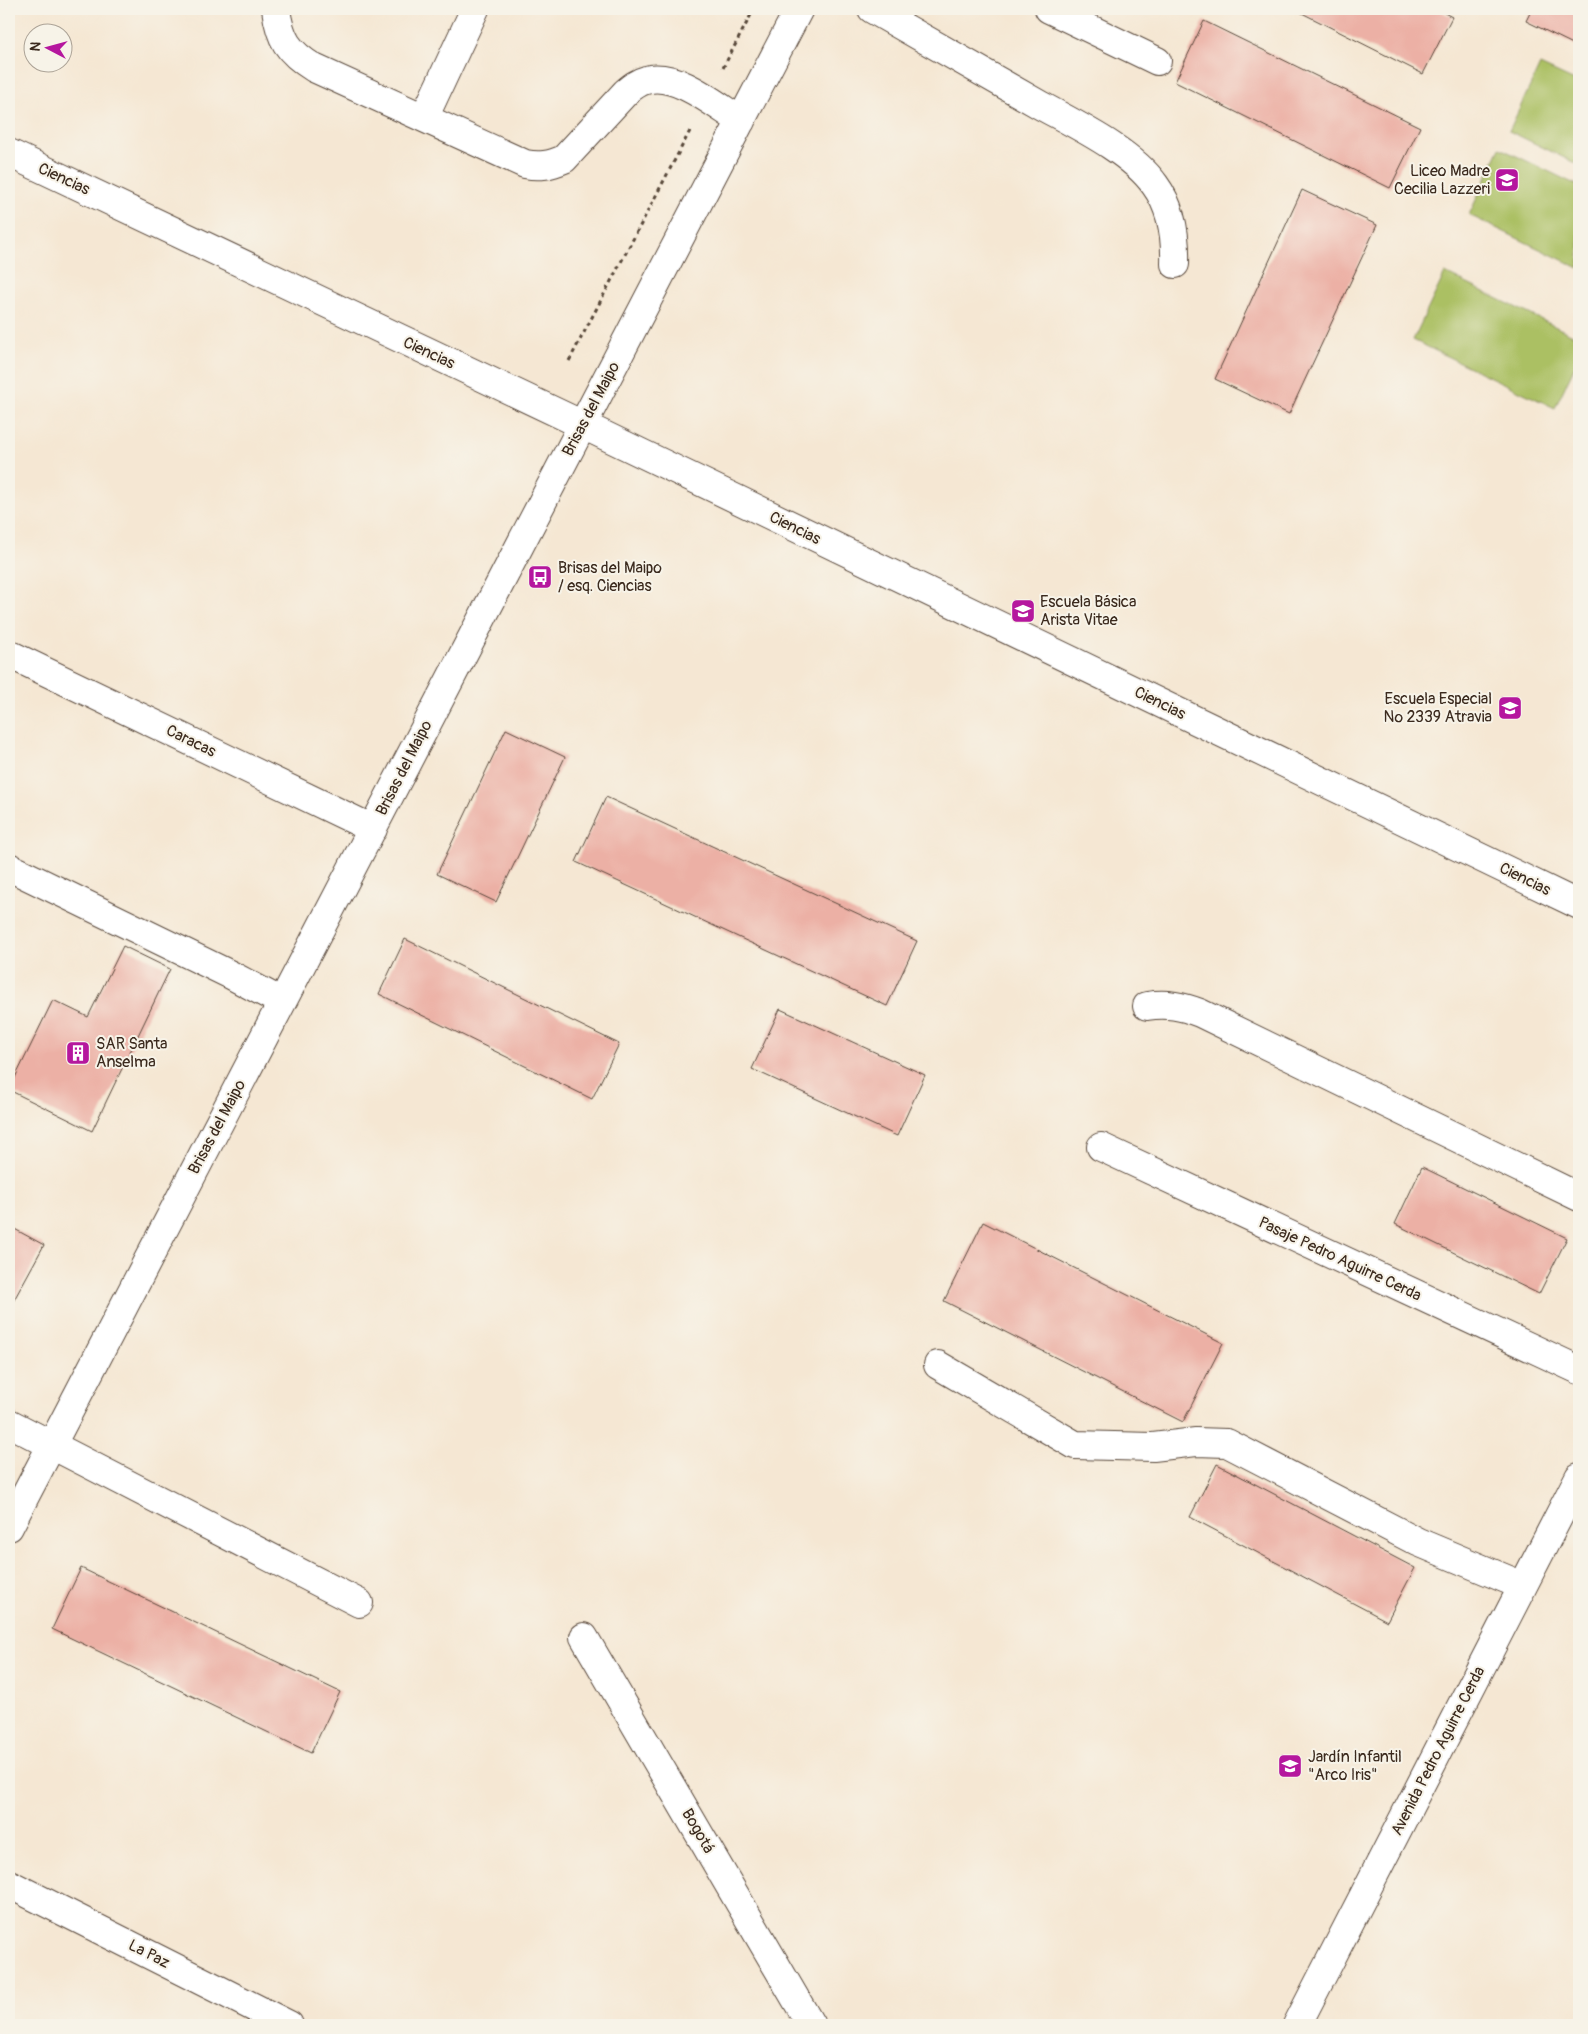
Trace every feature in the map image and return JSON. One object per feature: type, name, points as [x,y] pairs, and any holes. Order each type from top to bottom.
[{"type":"street","points":[[276,9],[279,30],[288,48],[300,60],[525,164],[551,165],[564,159],[626,92],[636,84],[647,79],[673,80],[741,121]]},
{"type":"street","points":[[424,118],[475,9]]},
{"type":"street","name":"Brisas del Maipo","points":[[9,1527],[800,9]]},
{"type":"street","points":[[872,9],[1096,137],[1140,166],[1155,185],[1167,206],[1176,244],[1175,264]]},
{"type":"street","points":[[1049,9],[1157,61]]},
{"type":"street","name":"Ciencias","points":[[9,153],[582,425],[1579,905]]},
{"type":"street","name":"Caracas","points":[[9,654],[372,829]]},
{"type":"street","points":[[9,867],[223,970],[282,1002]]},
{"type":"street","points":[[1147,1006],[1171,1004],[1186,1007],[1200,1013],[1579,1197]]},
{"type":"street","name":"Pasaje Pedro Aguirre Cerda","points":[[1101,1147],[1579,1370]]},
{"type":"street","points":[[938,1365],[1075,1445],[1153,1447],[1196,1442],[1227,1443],[1418,1542],[1523,1586]]},
{"type":"street","points":[[9,1423],[359,1603]]},
{"type":"street","name":"Avenida Pedro Aguirre Cerda","points":[[1297,2025],[1579,1477]]},
{"type":"street","name":"Bogotá","points":[[584,1637],[811,2025]]},
{"type":"street","name":"La Paz","points":[[9,1884],[289,2025]]},
{"type":"path","points":[[569,360],[754,9]]},
{"type":"green space","points":[[1540,65],[1579,83],[1579,165],[1509,131]]},
{"type":"green space","points":[[1500,148],[1579,186],[1579,268],[1469,215]]},
{"type":"green space","points":[[1445,273],[1579,338],[1579,357],[1555,408],[1413,340]]},
{"type":"building","points":[[1294,9],[1437,9],[1452,17],[1423,74]]},
{"type":"building","points":[[1532,9],[1579,9],[1579,47],[1526,21]]},
{"type":"building","points":[[1204,21],[1420,127],[1390,188],[1175,82]]},
{"type":"building","points":[[1302,190],[1377,225],[1289,414],[1215,379]]},
{"type":"building","points":[[506,729],[565,757],[496,902],[437,874]]},
{"type":"building","points":[[606,797],[917,941],[887,1006],[576,862]]},
{"type":"building","points":[[405,939],[619,1044],[592,1099],[379,994]]},
{"type":"building","name":"SAR Santa Anselma","points":[[123,946],[170,969],[92,1131],[9,1090],[53,1000],[88,1017]]},
{"type":"building","points":[[780,1009],[925,1075],[897,1136],[752,1069]]},
{"type":"building","points":[[1422,1167],[1567,1238],[1539,1294],[1395,1224]]},
{"type":"building","points":[[983,1222],[1223,1343],[1183,1422],[944,1301]]},
{"type":"building","points":[[9,1226],[44,1245],[9,1309]]},
{"type":"building","points":[[1217,1464],[1415,1568],[1387,1621],[1190,1517]]},
{"type":"building","points":[[81,1568],[340,1692],[311,1753],[52,1629]]},
{"type":"place","name":"Liceo Madre Cecilia Lazzeri","points":[[1507,180]]},
{"type":"place","name":"Brisas del Maipo / esq. Ciencias","points":[[540,577]]},
{"type":"place","name":"Escuela Básica Arista Vitae","points":[[1023,611]]},
{"type":"place","name":"Escuela Especial Nº 2339 Atravia","points":[[1510,708]]},
{"type":"place","name":"SAR Santa Anselma","points":[[78,1053]]},
{"type":"place","name":"Jardín Infantil \"Arco Iris\"","points":[[1290,1766]]}]
